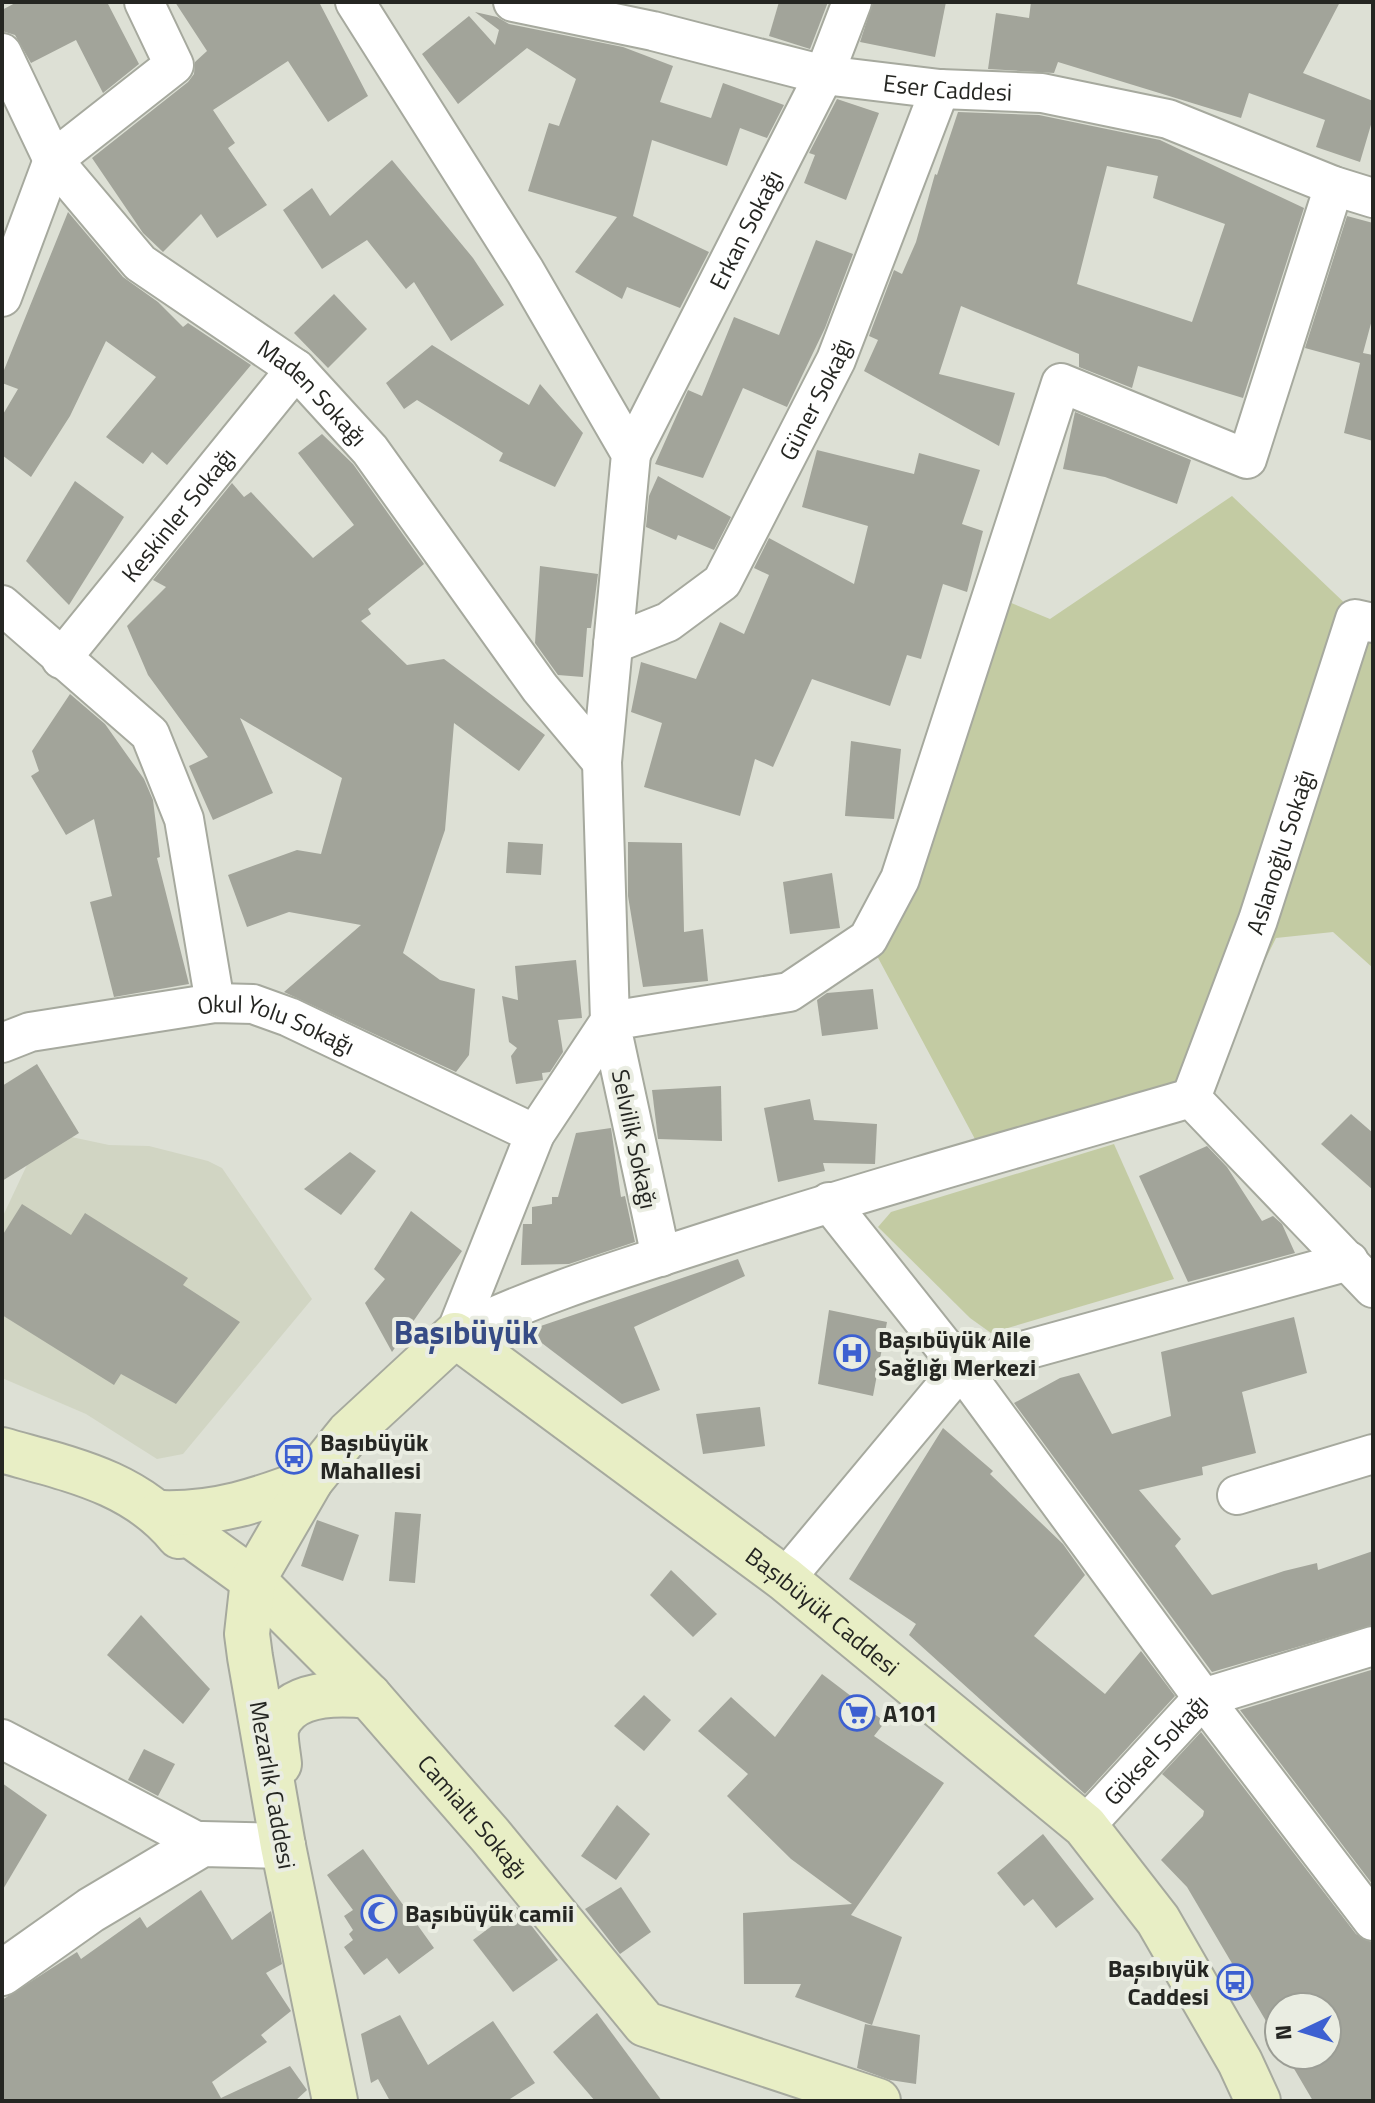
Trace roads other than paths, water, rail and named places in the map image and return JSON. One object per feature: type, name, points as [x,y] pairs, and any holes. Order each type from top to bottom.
[{"type":"main road","points":[[2,1450],[92,1476],[123,1489],[253,1580],[311,1480],[349,1433],[455,1335]]},
{"type":"main road","name":"Başıbüyük Caddesi","points":[[455,1335],[785,1579],[1085,1826],[1158,1920],[1240,2062],[1258,2101]]},
{"type":"main road","points":[[160,1513],[218,1511],[257,1501],[311,1480]]},
{"type":"main road","points":[[160,1513],[217,1586],[247,1634]]},
{"type":"main road","name":"Mezarlık Caddesi","points":[[253,1580],[247,1634],[283,1846],[335,2101]]},
{"type":"main road","name":"Camialtı Sokağı","points":[[253,1580],[369,1696],[490,1835],[645,2024],[878,2101]]},
{"type":"main road","points":[[283,1846],[277,1727],[288,1711],[306,1700],[326,1694],[369,1696]]},
{"type":"street","points":[[2,297],[53,160],[174,65],[144,2]]},
{"type":"street","points":[[355,2],[525,271],[631,454]]},
{"type":"street","name":"Eser Caddesi","points":[[513,2],[653,31],[824,75],[940,89],[1042,93],[1168,119],[1334,186],[1373,198]]},
{"type":"street","name":"Erkan Sokağı","points":[[631,454],[824,75],[852,2]]},
{"type":"street","name":"Maden Sokağı","points":[[2,53],[53,160],[140,263],[296,369],[370,450],[540,688],[602,762]]},
{"type":"street","name":"Güner Sokağı","points":[[613,644],[668,622],[722,582],[836,360],[940,89]]},
{"type":"street","points":[[455,1335],[535,1134],[610,1021],[789,992],[868,939],[900,879],[1061,383],[1247,459],[1334,186]]},
{"type":"street","name":"Keskinler Sokağı","points":[[61,659],[296,369]]},
{"type":"street","name":"Selvilik Sokağı","points":[[631,454],[602,762],[610,1021],[661,1257]]},
{"type":"street","points":[[2,605],[150,734],[184,819],[215,1003]]},
{"type":"street","name":"Aslanoğlu Sokağı","points":[[1191,1098],[1258,920],[1355,619],[1373,623]]},
{"type":"street","name":"Okul Yolu Sokağı","points":[[2,1043],[30,1032],[215,1003],[253,1004],[289,1017],[535,1134]]},
{"type":"street","points":[[455,1335],[487,1319],[661,1257],[829,1202],[1191,1098],[1361,1274]]},
{"type":"street","points":[[829,1202],[961,1368],[1203,1698],[1373,1921]]},
{"type":"street","points":[[785,1579],[961,1368],[1361,1274]]},
{"type":"street","points":[[1237,1495],[1373,1454]]},
{"type":"street","name":"Göksel Sokağı","points":[[1085,1826],[1203,1698],[1373,1646]]},
{"type":"street","points":[[2,1739],[202,1844],[283,1846]]},
{"type":"street","points":[[2,1973],[91,1910],[202,1844]]},
{"type":"place","name":"Başıbüyük Aile Sağlığı Merkezi","points":[[852,1353]]},
{"type":"place","name":"Başıbüyük Mahallesi","points":[[294,1456]]},
{"type":"place","name":"A101","points":[[857,1713]]},
{"type":"place","name":"Başıbüyük camii","points":[[379,1913]]},
{"type":"place","name":"Başıbıyük Caddesi","points":[[1235,1982]]},
{"type":"district","name":"Başıbüyük","points":[[466,1332]]}]
